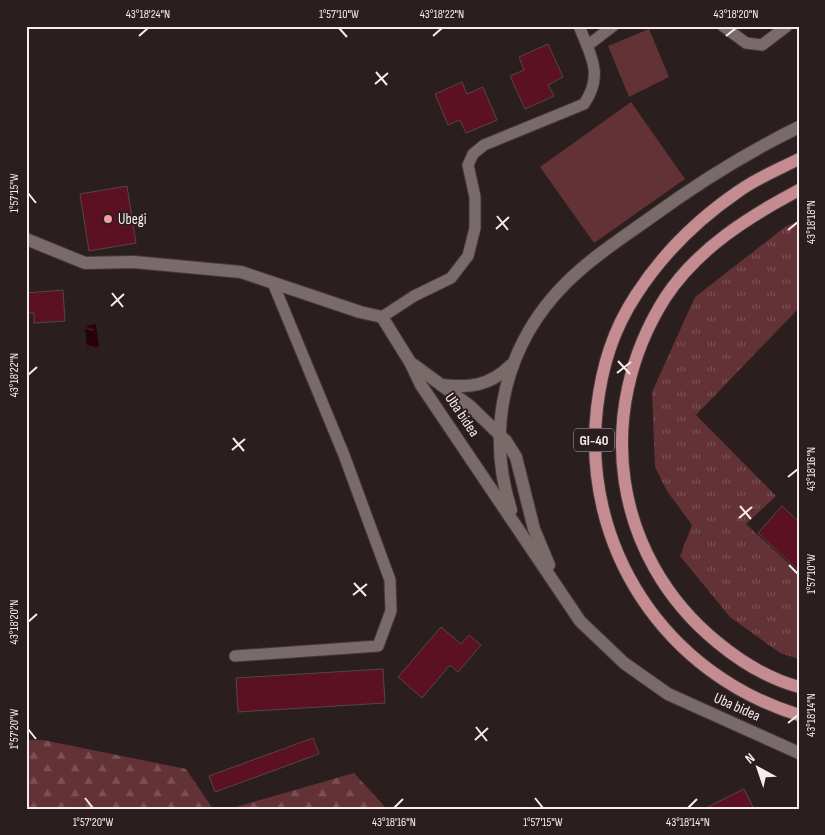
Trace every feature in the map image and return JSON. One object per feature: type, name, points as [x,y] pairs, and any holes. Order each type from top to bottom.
[{"type":"main road","name":"GI-40","points":[[799,159],[740,190],[694,225],[664,256],[635,295],[613,339],[602,371],[594,442],[596,482],[604,516],[626,574],[645,604],[687,653],[714,674],[742,692],[799,715]]},
{"type":"main road","name":"GI-40","points":[[799,190],[730,232],[694,262],[666,297],[646,331],[634,366],[624,418],[623,461],[626,494],[635,527],[657,576],[676,602],[700,628],[729,651],[755,668],[799,687]]},
{"type":"street","points":[[518,530],[499,464],[499,431],[502,399],[513,363],[542,312],[566,283],[601,253],[699,183],[753,150],[799,127]]},
{"type":"street","points":[[26,239],[85,263],[134,262],[241,272],[382,316]]},
{"type":"street","name":"Uba bidea","points":[[382,316],[410,362],[421,385],[580,621],[624,663],[668,694],[799,753]]},
{"type":"street","points":[[410,362],[470,406],[499,431],[516,457],[534,529],[558,588]]},
{"type":"street","points":[[441,385],[477,385],[500,376],[513,363]]},
{"type":"lane","points":[[382,316],[414,296],[451,278],[468,256],[475,228],[475,197],[468,165],[473,154],[484,145],[584,104],[592,91],[596,73],[579,26]]},
{"type":"lane","points":[[587,46],[613,26]]},
{"type":"lane","points":[[723,26],[746,43],[762,45],[787,26]]},
{"type":"lane","points":[[235,656],[378,646],[391,611],[390,580],[344,455],[273,283]]},
{"type":"green space","points":[[649,29],[669,77],[629,97],[608,46]]},
{"type":"green space","points":[[631,102],[685,179],[594,243],[540,167]]},
{"type":"green space","points":[[799,220],[799,308],[696,415],[776,496],[746,524],[799,573],[799,659],[780,653],[730,617],[680,556],[692,525],[667,491],[655,467],[652,392],[695,297],[785,227]]},
{"type":"green space","points":[[26,740],[43,740],[186,769],[213,809],[26,809]]},
{"type":"green space","points":[[354,773],[387,809],[229,809]]},
{"type":"water","points":[[96,324],[99,347],[87,348],[85,326]]},
{"type":"building","points":[[548,44],[563,77],[548,85],[554,96],[525,109],[510,76],[524,70],[519,57]]},
{"type":"building","points":[[462,82],[467,94],[483,87],[497,120],[466,133],[460,120],[448,125],[435,94]]},
{"type":"building","name":"Ubegi","points":[[127,186],[136,243],[89,251],[80,194]]},
{"type":"building","points":[[63,290],[65,321],[34,323],[34,313],[26,313],[26,293]]},
{"type":"building","points":[[782,506],[799,522],[799,571],[758,533]]},
{"type":"building","points":[[441,627],[461,644],[469,635],[481,645],[458,672],[450,665],[422,698],[398,677]]},
{"type":"building","points":[[383,669],[385,703],[238,712],[236,678]]},
{"type":"building","points":[[313,738],[319,754],[215,792],[209,776]]},
{"type":"building","points":[[744,789],[754,809],[704,809]]},
{"type":"place","name":"Ubegi","points":[[108,219]]}]
